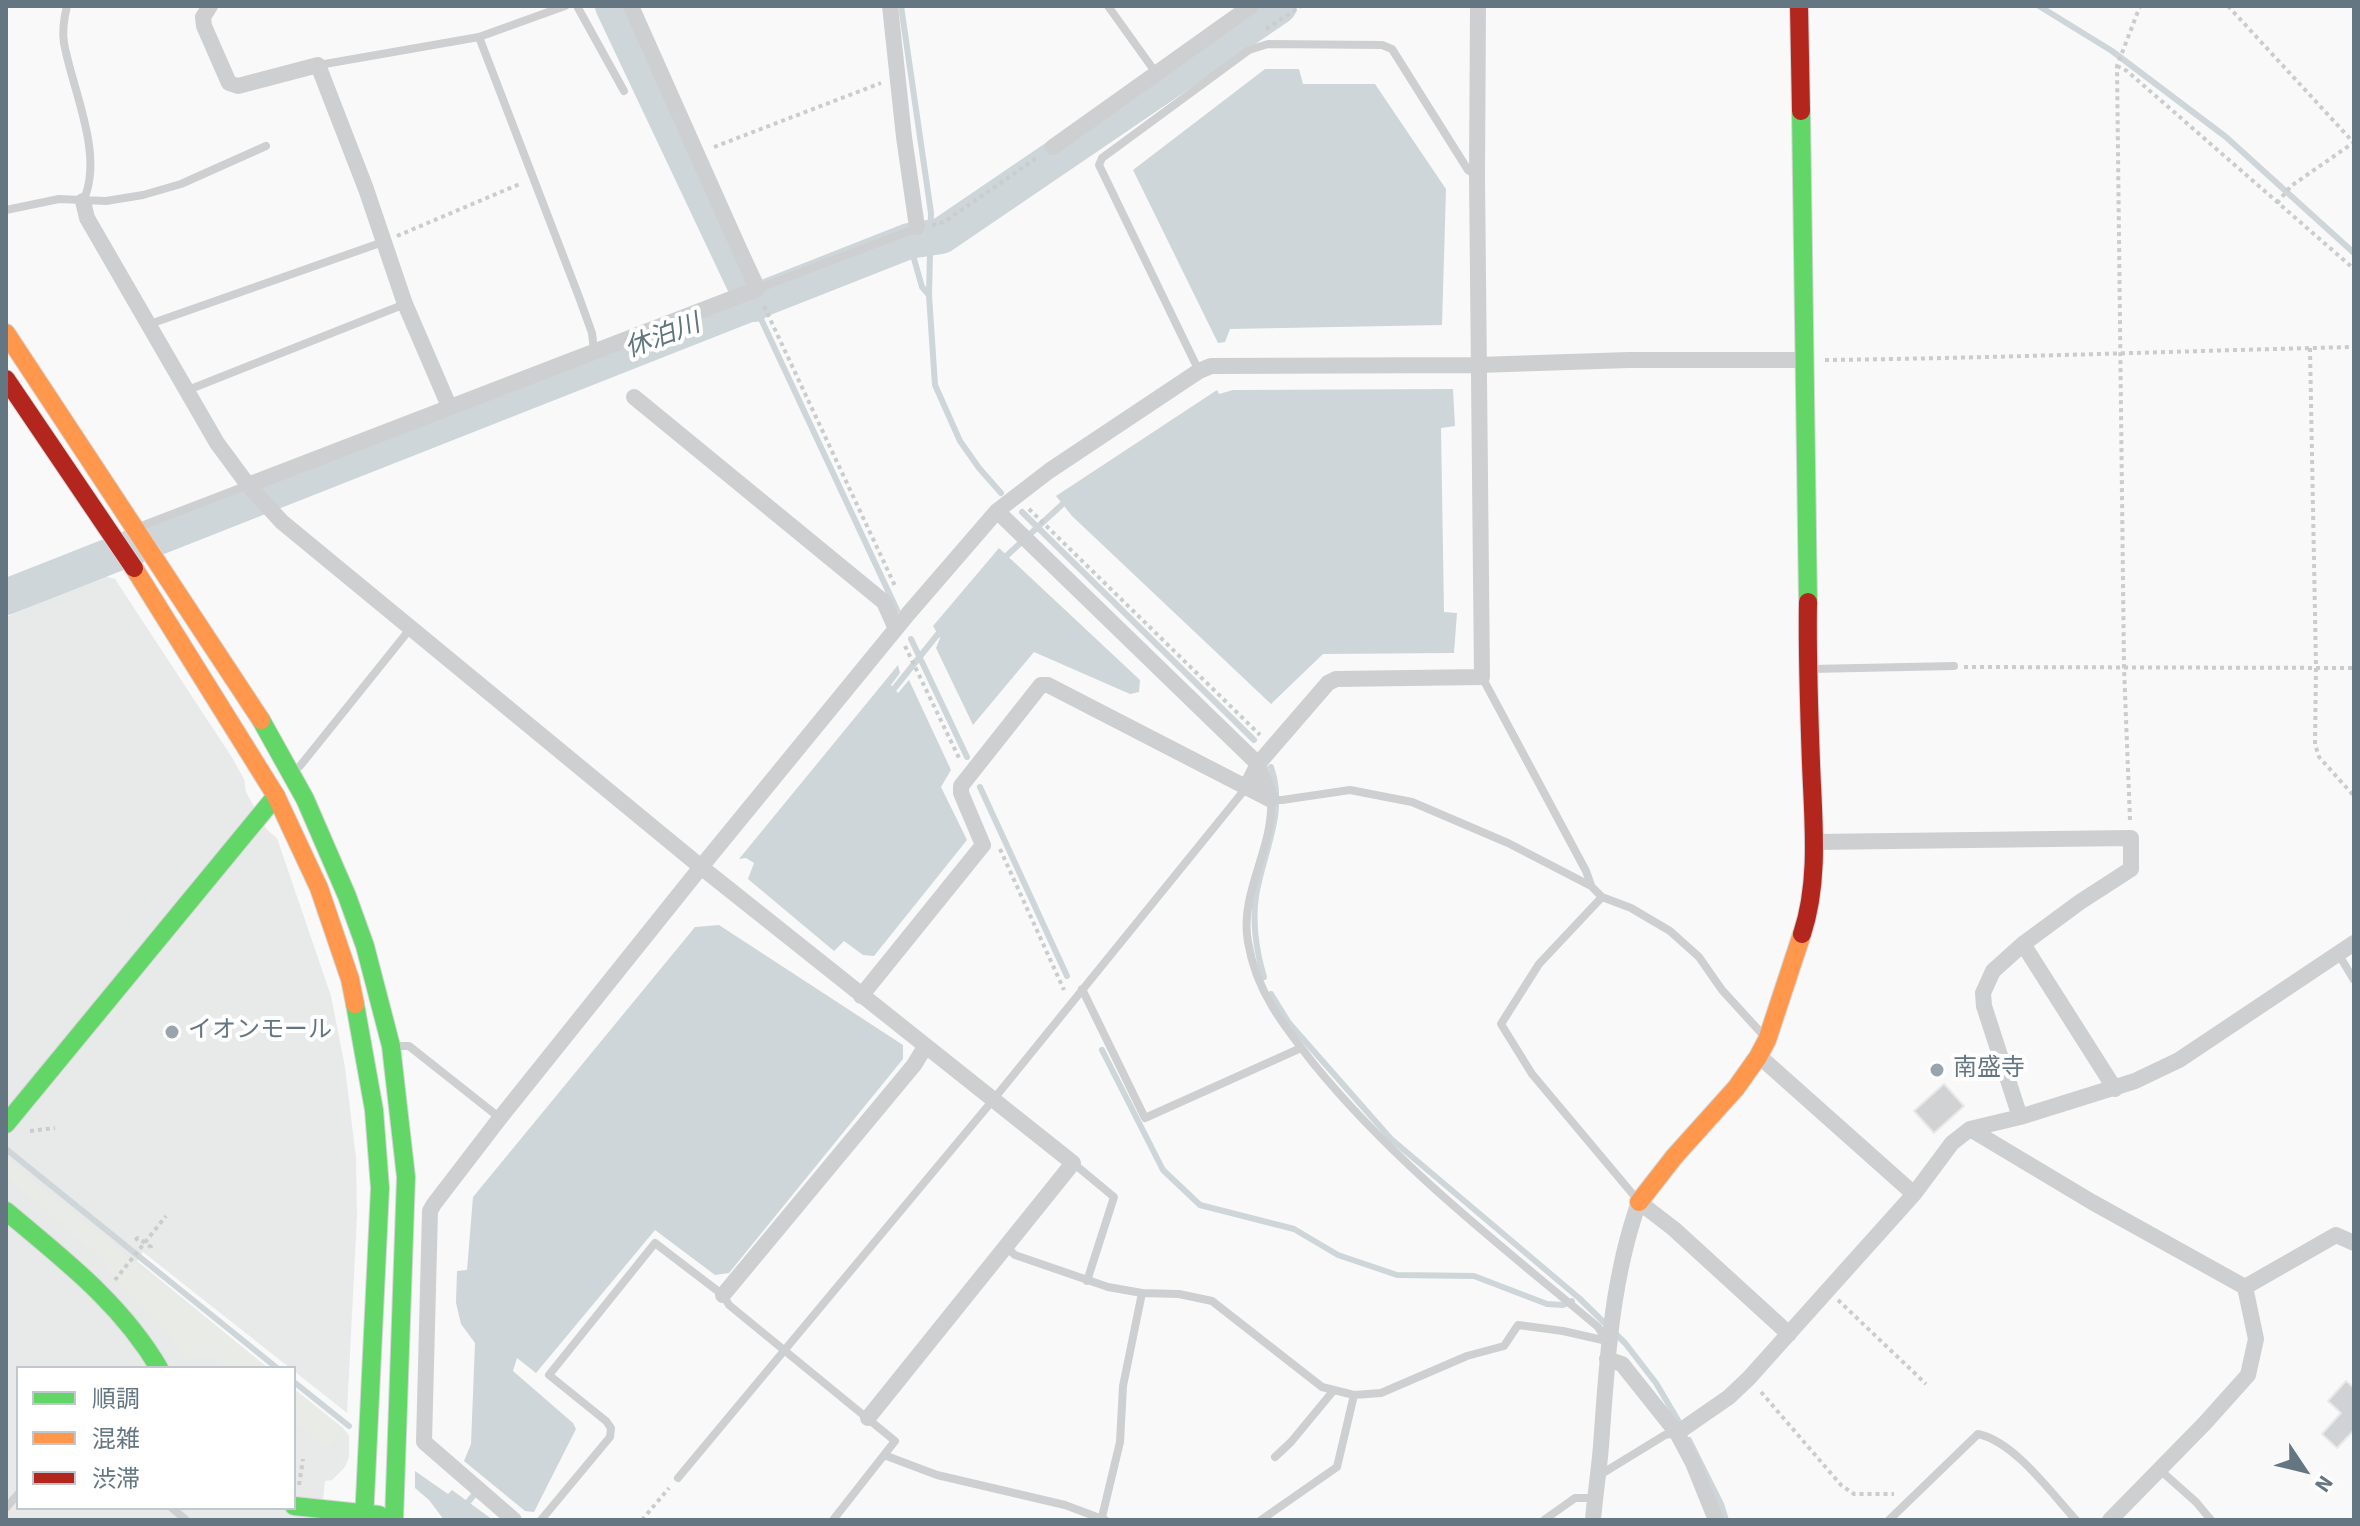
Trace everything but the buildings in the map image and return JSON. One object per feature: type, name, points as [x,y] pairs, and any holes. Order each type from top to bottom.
[{"type":"street","points":[[210,6],[203,17],[204,26],[229,83],[238,86],[318,65],[366,189],[405,304],[449,406]]},
{"type":"street","points":[[251,488],[449,406],[758,293],[631,6]]},
{"type":"street","points":[[890,6],[917,227]]},
{"type":"street","points":[[1246,788],[1258,764],[1328,683],[1336,679],[1482,677],[1478,6]]},
{"type":"street","points":[[1593,1520],[1607,1350],[1622,1254],[1639,1202],[1672,1159],[1745,1079],[1763,1048],[1809,912],[1814,842],[1807,669],[1809,547],[1803,360],[1799,6]]},
{"type":"street","points":[[1053,147],[1242,8]]},
{"type":"street","points":[[83,201],[87,218],[217,443],[282,522],[701,867],[1073,1163],[868,1418]]},
{"type":"street","points":[[6,333],[261,720],[291,772],[347,896],[365,946],[391,1046],[406,1177],[394,1518],[364,1517],[296,1506]]},
{"type":"street","points":[[514,1520],[424,1442],[430,1211],[500,1118],[701,867],[908,614],[997,511],[1018,493],[1199,371],[1211,366],[1803,360]]},
{"type":"street","points":[[6,379],[136,572],[276,796],[319,888],[350,979],[374,1110],[380,1188],[364,1517]]},
{"type":"street","points":[[634,397],[884,602],[896,629]]},
{"type":"street","points":[[997,511],[1258,764],[1271,800]]},
{"type":"street","points":[[861,996],[983,845],[961,793],[961,786],[1041,685],[1048,685],[1271,800]]},
{"type":"street","points":[[14,1128],[276,796]]},
{"type":"street","points":[[1814,842],[2131,838],[2131,869],[2023,944],[1993,971],[1983,993],[1984,1006],[2020,1117]]},
{"type":"street","points":[[1677,1433],[1729,1397],[1749,1378],[1914,1194],[1952,1143],[1970,1129],[2115,1089],[2179,1060],[2354,943]]},
{"type":"street","points":[[2023,944],[2115,1089]]},
{"type":"street","points":[[723,1295],[914,1065],[925,1047]]},
{"type":"street","points":[[1763,1048],[1914,1194]]},
{"type":"street","points":[[1970,1129],[2092,1202],[2245,1287],[2256,1339],[2248,1375],[2110,1520]]},
{"type":"street","points":[[1639,1202],[1674,1229],[1789,1334]]},
{"type":"street","points":[[405,1210],[430,1211]]},
{"type":"street","points":[[6,1211],[105,1297],[141,1336],[158,1366]]},
{"type":"street","points":[[2245,1287],[2336,1235],[2354,1243]]},
{"type":"street","points":[[1607,1350],[1622,1364],[1677,1433],[1716,1520]]},
{"type":"lane","points":[[67,6],[64,41],[89,146],[90,181],[83,201]]},
{"type":"lane","points":[[318,65],[479,37],[565,6]]},
{"type":"lane","points":[[577,6],[624,91]]},
{"type":"lane","points":[[1108,6],[1156,73]]},
{"type":"lane","points":[[479,37],[535,177],[592,333],[594,351]]},
{"type":"lane","points":[[1199,371],[1099,165],[1102,158],[1259,45],[1382,45],[1392,49],[1468,170],[1477,176]]},
{"type":"lane","points":[[6,210],[59,199],[106,201],[164,190],[266,146]]},
{"type":"lane","points":[[758,293],[917,227]]},
{"type":"lane","points":[[150,324],[383,242]]},
{"type":"lane","points":[[188,390],[405,304]]},
{"type":"lane","points":[[114,539],[251,488]]},
{"type":"lane","points":[[291,772],[300,766],[411,628]]},
{"type":"lane","points":[[1807,669],[1954,666]]},
{"type":"lane","points":[[1482,677],[1586,871],[1591,886]]},
{"type":"lane","points":[[678,1478],[993,1100],[1246,788]]},
{"type":"lane","points":[[1607,1350],[1598,1327],[1435,1190],[1347,1104],[1301,1048],[1264,995],[1247,940],[1248,907],[1271,816],[1271,800],[1350,790],[1412,802],[1508,843],[1591,886],[1602,897],[1631,908],[1670,931],[1699,957],[1763,1048]]},
{"type":"lane","points":[[1602,897],[1539,964],[1501,1024],[1532,1074],[1639,1202]]},
{"type":"lane","points":[[2339,955],[2354,980]]},
{"type":"lane","points":[[1082,989],[1145,1118],[1301,1048]]},
{"type":"lane","points":[[391,1046],[409,1046],[500,1118]]},
{"type":"lane","points":[[1073,1163],[1114,1197],[1087,1281]]},
{"type":"lane","points":[[541,1520],[610,1437],[611,1428],[549,1375],[655,1243],[723,1295],[729,1305],[895,1441],[833,1520]]},
{"type":"lane","points":[[1006,1247],[1015,1255],[1087,1281],[1142,1293],[1179,1294],[1212,1301],[1322,1387],[1354,1395],[1381,1393],[1467,1356],[1504,1346],[1518,1325],[1563,1331],[1607,1350]]},
{"type":"lane","points":[[884,1455],[937,1475],[1065,1505],[1103,1519],[1120,1442],[1123,1386],[1142,1293]]},
{"type":"lane","points":[[1275,1457],[1334,1390]]},
{"type":"lane","points":[[1261,1520],[1337,1467],[1354,1395]]},
{"type":"lane","points":[[1598,1476],[1665,1435],[1677,1433]]},
{"type":"lane","points":[[1889,1520],[1978,1434],[1989,1437],[2031,1470],[2076,1520]]},
{"type":"lane","points":[[2160,1470],[2211,1520]]},
{"type":"lane","points":[[1544,1520],[1575,1498],[1595,1498]]},
{"type":"path","points":[[1259,45],[1259,36],[1263,31],[1301,6]]},
{"type":"path","points":[[2131,838],[2124,668],[2117,64],[2126,48],[2140,6]]},
{"type":"path","points":[[2228,6],[2354,143],[2291,186],[2277,203]]},
{"type":"path","points":[[2117,64],[2354,269]]},
{"type":"path","points":[[697,154],[898,76]]},
{"type":"path","points":[[917,227],[944,222],[1053,147]]},
{"type":"path","points":[[383,242],[535,177]]},
{"type":"path","points":[[758,293],[908,614]]},
{"type":"path","points":[[1803,360],[1999,358],[2354,347]]},
{"type":"path","points":[[2310,348],[2315,744],[2319,757],[2354,796]]},
{"type":"path","points":[[1018,493],[1028,507],[1273,748]]},
{"type":"path","points":[[896,629],[968,778]]},
{"type":"path","points":[[1954,666],[2354,668]]},
{"type":"path","points":[[1000,848],[1070,1003]]},
{"type":"path","points":[[14,1128],[55,1128]]},
{"type":"path","points":[[112,1285],[166,1216]]},
{"type":"path","points":[[135,1240],[138,1238],[145,1242],[151,1247],[149,1250]]},
{"type":"path","points":[[1828,1291],[1926,1384]]},
{"type":"path","points":[[1749,1378],[1841,1485],[1854,1494],[1891,1495],[1921,1487]]},
{"type":"path","points":[[299,1487],[303,1459]]},
{"type":"path","points":[[642,1520],[678,1478]]},
{"type":"shaded area","points":[[1265,69],[1299,69],[1303,84],[1375,84],[1446,189],[1442,325],[1230,329],[1225,342],[1218,343],[1133,170]]},
{"type":"shaded area","points":[[1453,389],[1455,426],[1441,428],[1444,612],[1457,613],[1454,653],[1323,654],[1271,704],[1072,516],[1056,496],[1217,390],[1219,394],[1233,390]]},
{"type":"shaded area","points":[[999,548],[1140,680],[1139,692],[1130,694],[1034,652],[973,725],[936,648],[940,638],[933,626]]},
{"type":"shaded area","name":"イオンモール","points":[[104,576],[115,579],[231,756],[267,830],[277,838],[331,996],[345,1067],[356,1158],[357,1216],[347,1413],[296,1373],[296,1366],[287,1366],[143,1252],[137,1261],[266,1366],[16,1366],[16,1510],[296,1510],[296,1391],[349,1436],[349,1457],[345,1467],[332,1480],[325,1481],[321,1520],[6,1520],[6,617]]},
{"type":"shaded area","points":[[898,665],[900,673],[891,685],[898,693],[909,680],[951,770],[941,787],[967,840],[874,956],[863,955],[844,941],[834,951],[748,879],[754,863],[746,858],[739,859]]},
{"type":"shaded area","points":[[719,925],[903,1045],[903,1059],[729,1273],[715,1275],[655,1230],[536,1373],[517,1358],[513,1371],[576,1429],[534,1512],[525,1511],[464,1461],[471,1444],[475,1343],[461,1324],[456,1303],[457,1271],[467,1270],[473,1197],[695,927]]},
{"type":"shaded area","points":[[6,1158],[266,1366],[227,1366],[213,1355],[187,1361],[171,1337],[118,1282],[100,1257],[10,1180],[6,1172]]},
{"type":"shaded area","points":[[296,1391],[343,1428],[332,1444],[325,1448],[296,1424]]},
{"type":"shaded area","points":[[415,1471],[448,1494],[452,1490],[493,1520],[444,1520],[415,1488]]},
{"type":"waterway","points":[[613,6],[754,304]]},
{"type":"waterway","points":[[901,6],[931,213],[929,295],[935,385],[960,441],[1001,493]]},
{"type":"waterway","name":"休泊川","points":[[6,597],[909,241],[941,236],[1279,6]]},
{"type":"waterway","points":[[2039,6],[2112,51],[2226,137],[2354,253]]},
{"type":"waterway","points":[[909,241],[922,287],[929,295]]},
{"type":"waterway","points":[[754,304],[897,610]]},
{"type":"waterway","points":[[1002,560],[1067,500]]},
{"type":"waterway","points":[[1022,512],[1254,740]]},
{"type":"waterway","points":[[889,695],[942,629]]},
{"type":"waterway","points":[[911,639],[967,757]]},
{"type":"waterway","points":[[1264,977],[1254,917],[1259,880],[1275,816],[1275,784],[1271,767]]},
{"type":"waterway","points":[[980,787],[1067,976]]},
{"type":"waterway","points":[[1271,994],[1289,1023],[1391,1139],[1579,1298],[1625,1343],[1656,1383],[1682,1427]]},
{"type":"waterway","points":[[1102,1050],[1163,1170],[1200,1205],[1294,1229],[1338,1255],[1397,1275],[1474,1276],[1547,1304],[1563,1305],[1572,1301]]},
{"type":"waterway","points":[[6,1149],[275,1366]]},
{"type":"waterway","points":[[296,1384],[349,1426]]},
{"type":"waterway","points":[[1689,1440],[1726,1520]]},
{"type":"waterway","points":[[464,1507],[473,1496]]},
{"type":"traffic: fast","points":[[1801,111],[1808,602]]},
{"type":"traffic: fast","points":[[261,720],[305,799],[347,896],[365,946],[391,1046],[406,1177],[394,1520]]},
{"type":"traffic: fast","points":[[6,1124],[276,796]]},
{"type":"traffic: fast","points":[[355,1004],[374,1110],[380,1188],[364,1520]]},
{"type":"traffic: fast","points":[[6,1211],[109,1302],[158,1366]]},
{"type":"traffic: fast","points":[[296,1506],[379,1515]]},
{"type":"traffic: slow","points":[[6,333],[261,720]]},
{"type":"traffic: slow","points":[[134,568],[276,796],[319,888],[350,979],[355,1004]]},
{"type":"traffic: slow","points":[[1639,1202],[1674,1157],[1736,1088],[1758,1057],[1767,1040],[1802,934]]},
{"type":"traffic: jam","points":[[1799,6],[1801,111]]},
{"type":"traffic: jam","points":[[6,379],[134,568]]},
{"type":"traffic: jam","points":[[1802,934],[1811,892],[1814,849],[1808,602]]},
{"type":"place","name":"イオンモール","points":[[172,1032]]},
{"type":"place","name":"南盛寺","points":[[1937,1070]]}]
